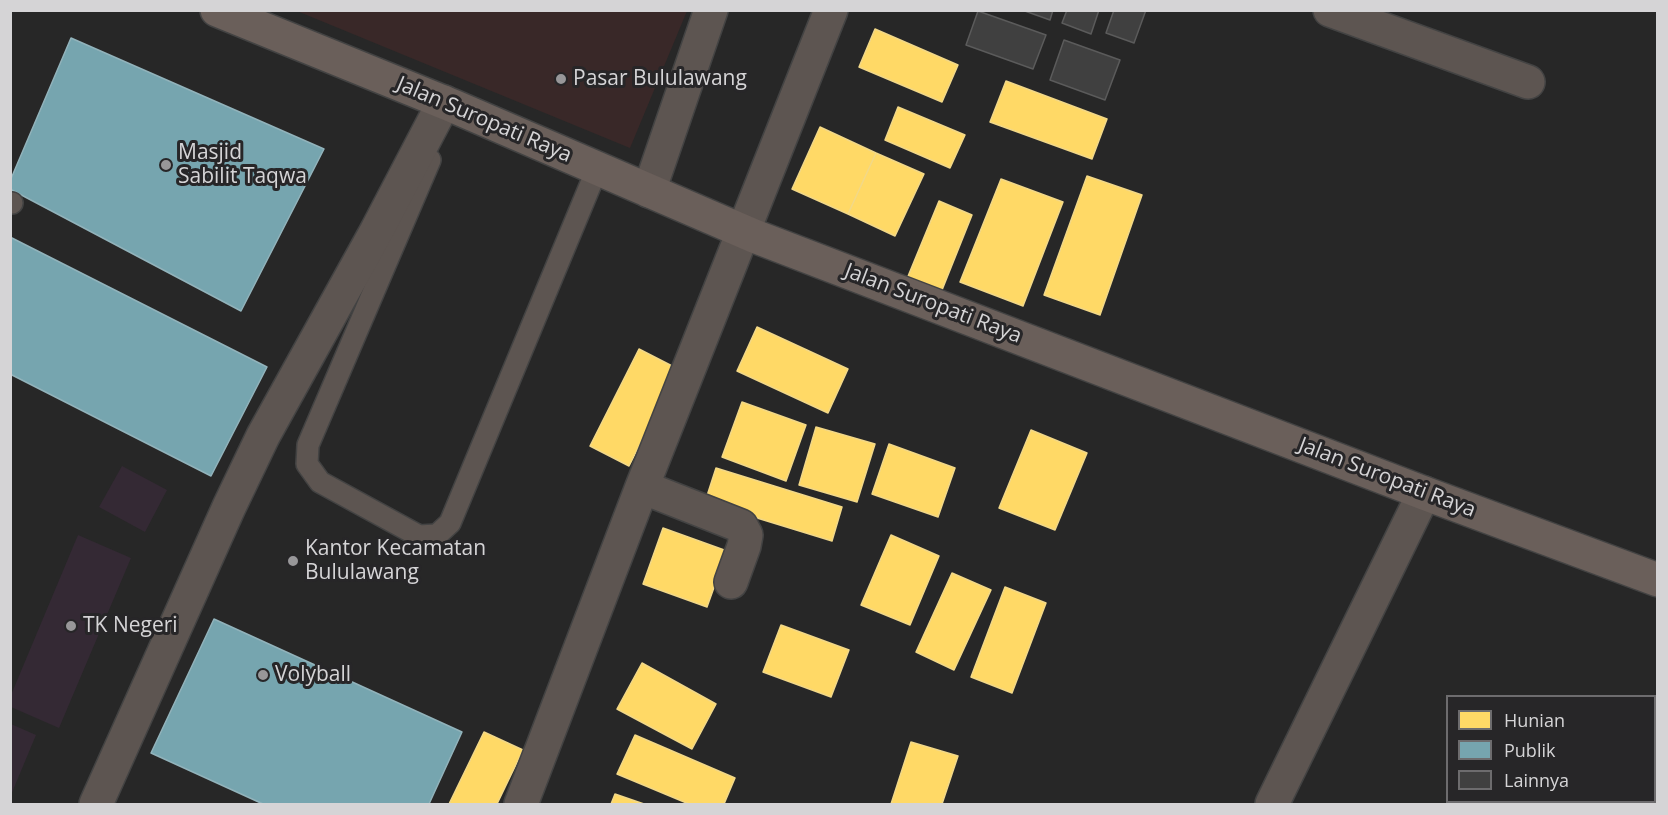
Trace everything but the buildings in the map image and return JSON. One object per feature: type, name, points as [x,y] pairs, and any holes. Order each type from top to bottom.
[{"type":"street","name":"Jalan Suropati Raya","points":[[217,10],[448,104],[743,231],[1424,493],[1658,579]]},
{"type":"street","points":[[649,191],[711,10]]},
{"type":"street","points":[[521,804],[642,487],[831,10]]},
{"type":"street","points":[[1330,10],[1528,82]]},
{"type":"street","points":[[96,804],[263,436],[448,104]]},
{"type":"street","points":[[642,487],[741,526],[746,535],[731,582]]},
{"type":"street","points":[[1272,804],[1424,493]]},
{"type":"lane","points":[[448,104],[308,445],[307,464],[320,482],[419,536],[437,536],[450,523],[597,169]]},
{"type":"shaded area","name":"Pasar Bululawang","points":[[297,11],[687,11],[630,148]]},
{"type":"shaded area","points":[[122,466],[167,490],[145,532],[99,507]]},
{"type":"shaded area","name":"TK Negeri","points":[[78,535],[131,558],[59,728],[11,707],[11,695]]},
{"type":"shaded area","points":[[11,724],[36,735],[11,795]]},
{"type":"place","name":"Pasar Bululawang","points":[[561,79]]},
{"type":"place","name":"Masjid Sabilit Taqwa","points":[[166,165]]},
{"type":"place","name":"Kantor Kecamatan Bululawang","points":[[293,561]]},
{"type":"place","name":"TK Negeri","points":[[71,626]]},
{"type":"place","name":"Volyball","points":[[263,675]]}]
